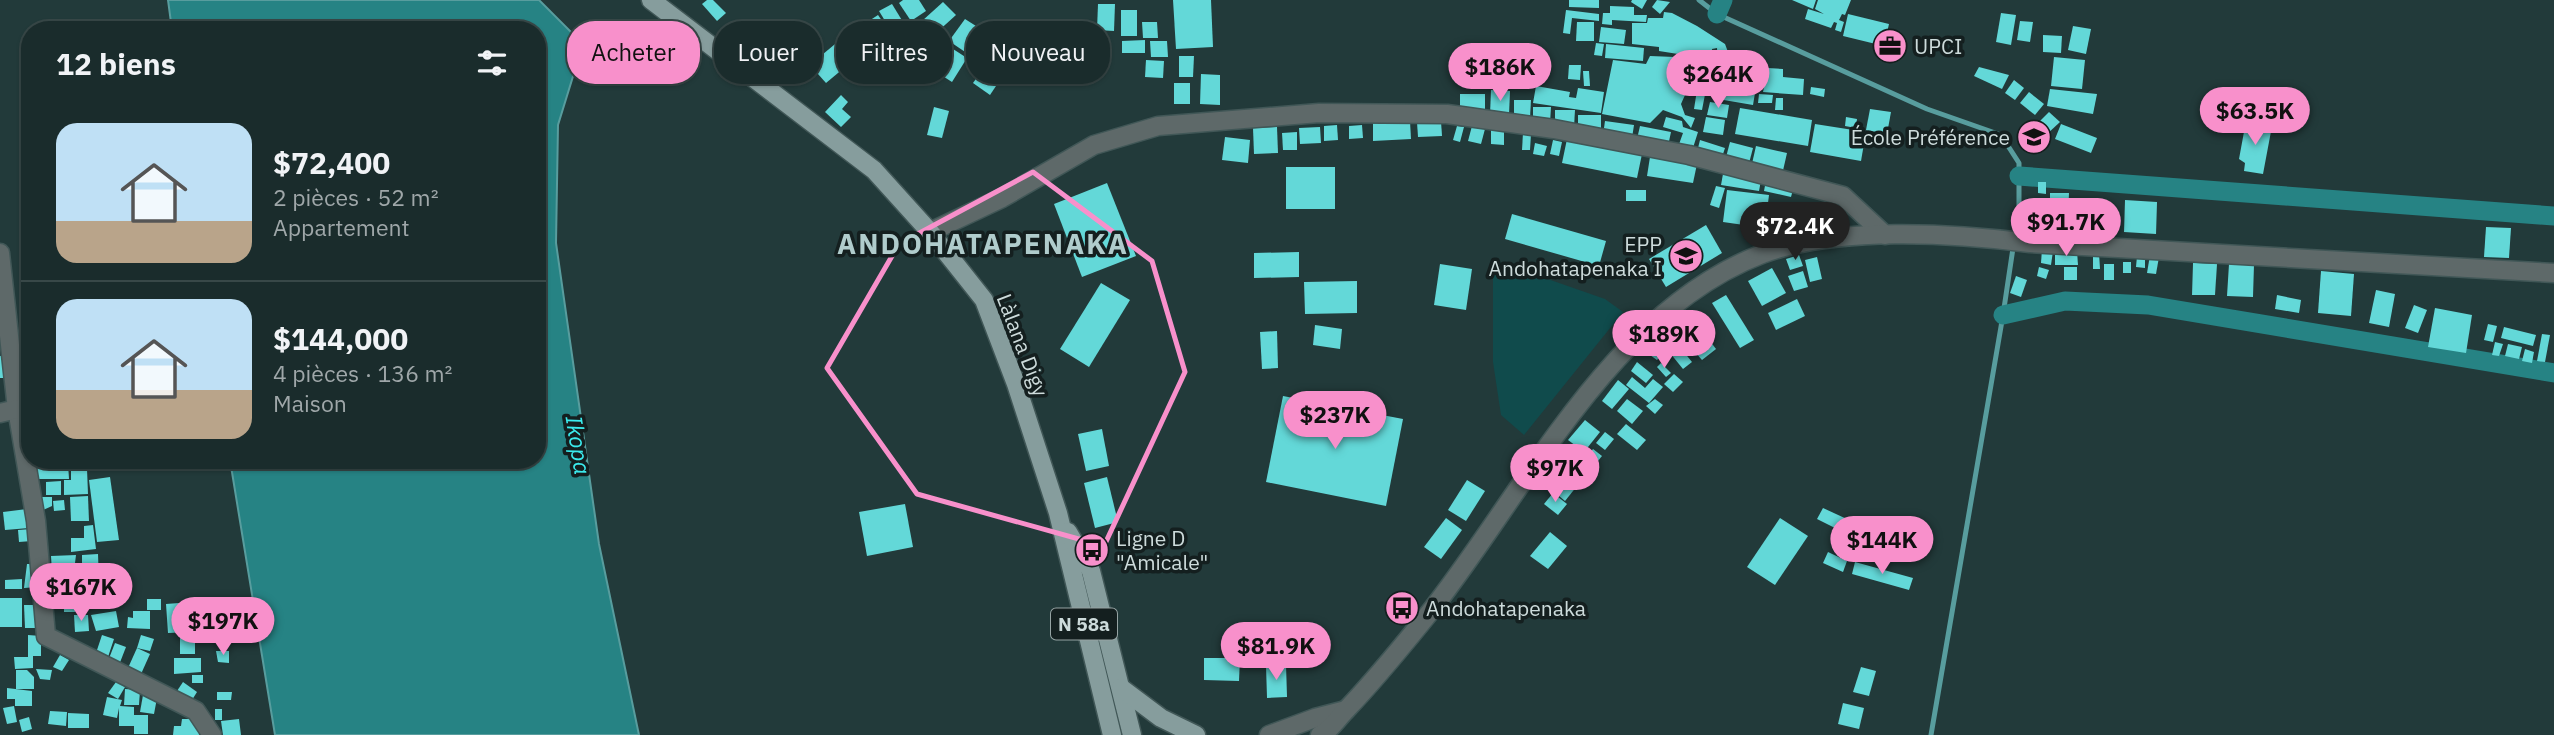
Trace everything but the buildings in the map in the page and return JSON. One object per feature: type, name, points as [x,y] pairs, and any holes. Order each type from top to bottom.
[{"type":"main road","name":"Làlana Digy","points":[[651,0],[874,170],[930,232],[984,300],[1058,513],[1112,735]]},
{"type":"main road","name":"Làlana Digy","points":[[1058,513],[1091,571],[1132,735]]},
{"type":"main road","points":[[1121,688],[1161,718],[1196,735]]},
{"type":"street","points":[[930,232],[1002,198],[1094,145],[1158,126],[1319,113],[1447,114],[1554,129],[1689,155],[1843,196],[1885,235]]},
{"type":"street","points":[[1320,735],[1374,682],[1460,574],[1581,402],[1642,331],[1697,288],[1763,254],[1819,242],[1885,235],[1990,238],[2030,243],[2554,272]]},
{"type":"street","points":[[0,253],[9,411],[21,460]]},
{"type":"street","points":[[23,469],[36,521],[46,636],[196,711],[212,735]]},
{"type":"street","points":[[1269,735],[1346,710]]},
{"type":"highlighted area","points":[[1033,172],[1152,261],[1185,372],[1104,546],[917,494],[827,368],[899,244]]},
{"type":"shaded area","points":[[1493,260],[1605,299],[1623,312],[1524,435],[1501,415],[1493,362]]},
{"type":"water","name":"Ikopa","points":[[168,0],[539,0],[567,28],[567,84],[571,84],[558,125],[556,243],[599,544],[639,735],[275,735],[231,469],[546,469],[546,21],[171,21]]},
{"type":"waterway","points":[[1699,0],[1717,14],[1927,109],[2001,135],[2019,163],[2019,208],[2003,315],[1931,735]]},
{"type":"waterway","points":[[1717,14],[1723,0]]},
{"type":"waterway","points":[[2019,176],[2554,216]]},
{"type":"waterway","points":[[2003,315],[2065,301],[2148,305],[2554,373]]},
{"type":"place","name":"UPCI","points":[[1890,46]]},
{"type":"place","name":"École Préférence","points":[[2034,137]]},
{"type":"place","name":"EPP Andohatapenaka I","points":[[1686,256]]},
{"type":"place","name":"Ligne D \"Amicale\"","points":[[1092,550]]},
{"type":"place","name":"Andohatapenaka","points":[[1402,608]]},
{"type":"district","name":"ANDOHATAPENAKA","points":[[983,243]]}]
